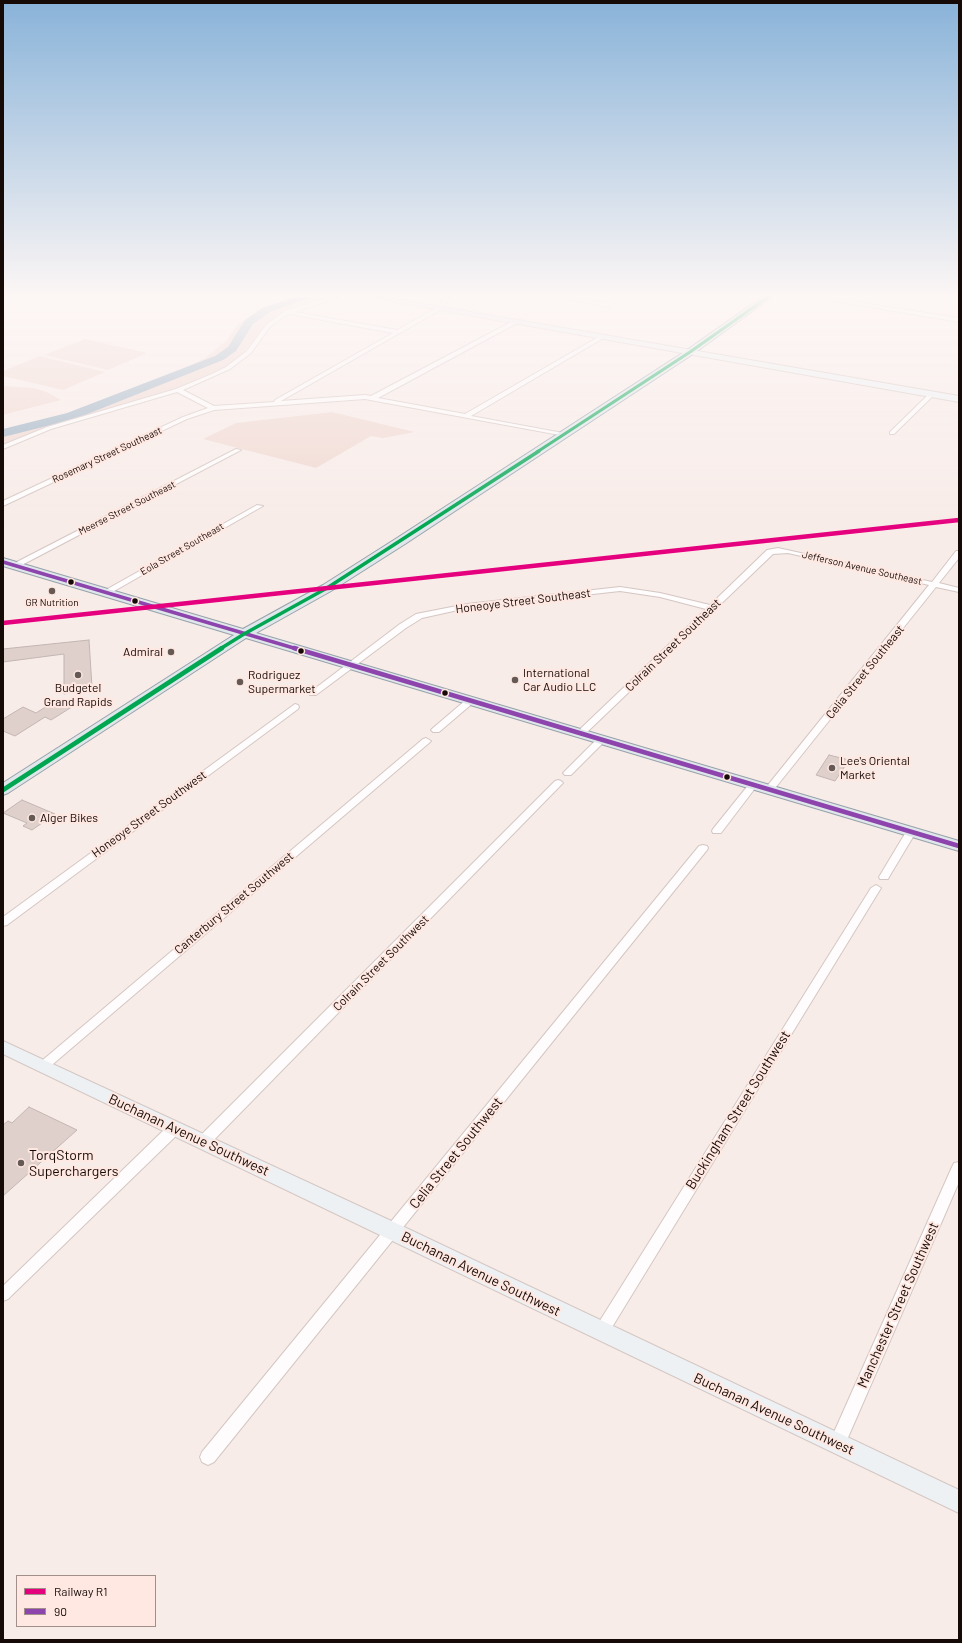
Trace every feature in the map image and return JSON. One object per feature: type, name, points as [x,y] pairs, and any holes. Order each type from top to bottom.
[{"type":"main road","points":[[3,790],[244,634],[364,565],[657,374]]},
{"type":"main road","points":[[9,564],[959,846]]},
{"type":"street","points":[[3,447],[50,428],[178,390],[216,374]]},
{"type":"street","points":[[273,403],[325,374]]},
{"type":"street","points":[[373,398],[418,374]]},
{"type":"street","points":[[466,416],[538,374]]},
{"type":"street","points":[[815,374],[959,399]]},
{"type":"street","points":[[178,390],[213,408],[346,398],[373,398],[562,435]]},
{"type":"street","points":[[892,433],[932,394]]},
{"type":"street","name":"Rosemary Street Southeast","points":[[3,504],[185,418],[213,408]]},
{"type":"street","name":"Meerse Street Southeast","points":[[9,564],[238,450]]},
{"type":"street","name":"Eola Street Southeast","points":[[106,592],[259,506]]},
{"type":"street","name":"Jefferson Avenue Southeast","points":[[765,556],[778,550],[788,551],[959,590]]},
{"type":"street","name":"Celia Street Southeast","points":[[769,790],[959,553]]},
{"type":"street","name":"Colrain Street Southeast","points":[[580,734],[765,556]]},
{"type":"street","name":"Honeoye Street Southeast","points":[[350,666],[402,626],[419,616],[467,606],[620,589],[653,594],[710,608]]},
{"type":"street","points":[[313,694],[350,666]]},
{"type":"street","points":[[436,730],[470,701]]},
{"type":"street","name":"Honeoye Street Southwest","points":[[3,922],[295,707]]},
{"type":"street","points":[[568,773],[601,740]]},
{"type":"street","name":"Canterbury Street Southwest","points":[[42,1067],[426,741]]},
{"type":"street","name":"Colrain Street Southwest","points":[[203,1142],[558,783]]},
{"type":"street","points":[[717,831],[754,785]]},
{"type":"street","points":[[884,877],[911,832]]},
{"type":"street","name":"Celia Street Southwest","points":[[208,1457],[394,1231],[703,848]]},
{"type":"street","name":"Buckingham Street Southwest","points":[[601,1332],[876,888]]},
{"type":"street","name":"Buchanan Avenue Southwest","points":[[3,1048],[394,1231],[601,1332],[959,1502]]},
{"type":"street","points":[[3,1295],[174,1129]]},
{"type":"street","name":"Manchester Street Southwest","points":[[837,1444],[959,1166]]},
{"type":"shaded area","points":[[3,374],[101,374],[63,390],[3,376]]},
{"type":"shaded area","points":[[173,374],[210,374],[175,389],[61,423],[3,445],[3,429],[68,415]]},
{"type":"shaded area","points":[[3,386],[34,388],[47,392],[61,400],[3,415]]},
{"type":"shaded area","points":[[332,412],[415,432],[383,438],[371,436],[316,468],[203,439],[236,423]]},
{"type":"building","name":"Budgetel Grand Rapids","points":[[89,640],[92,687],[64,694],[64,654],[3,662],[3,649]]},
{"type":"building","points":[[58,699],[75,705],[51,720],[45,717],[15,736],[3,731],[3,719],[23,707],[36,713]]},
{"type":"building","name":"Lee's Oriental Market","points":[[829,755],[849,760],[835,781],[816,775]]},
{"type":"building","name":"Alger Bikes","points":[[22,800],[55,814],[32,830],[23,826],[27,823],[3,813]]},
{"type":"building","name":"TorqStorm Superchargers","points":[[29,1107],[77,1130],[3,1196],[3,1125],[8,1121],[12,1123]]},
{"type":"waterway","points":[[3,433],[71,416],[180,374]]},
{"type":"rail line","name":"R1","points":[[3,623],[959,520]]},
{"type":"transit line","points":[[3,790],[244,634],[327,588],[401,541],[657,374]]},
{"type":"transit line","name":"90","points":[[3,562],[959,846]]},
{"type":"place","name":"GR Nutrition","points":[[52,591]]},
{"type":"place","name":"Admiral","points":[[171,652]]},
{"type":"place","name":"Budgetel Grand Rapids","points":[[78,675]]},
{"type":"place","name":"International Car Audio LLC","points":[[515,680]]},
{"type":"place","name":"Rodriguez Supermarket","points":[[240,682]]},
{"type":"place","name":"Lee's Oriental Market","points":[[832,768]]},
{"type":"place","name":"Alger Bikes","points":[[32,818]]},
{"type":"place","name":"TorqStorm Superchargers","points":[[21,1163]]}]
